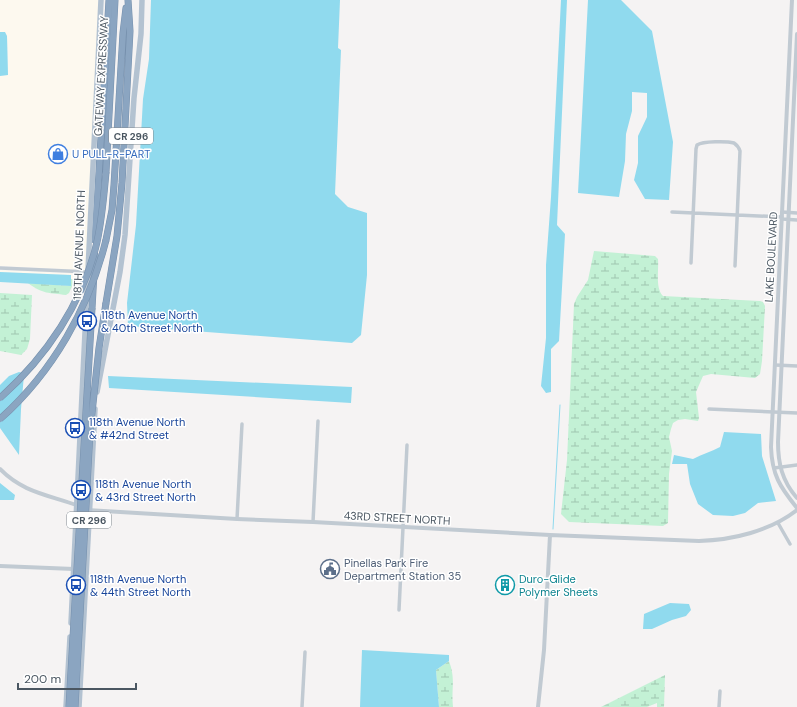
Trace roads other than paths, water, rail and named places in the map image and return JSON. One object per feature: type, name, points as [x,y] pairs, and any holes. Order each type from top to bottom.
[{"type":"highway","name":"GATEWAY EXPRESSWAY","points":[[67,707],[92,308],[109,0]]},
{"type":"highway","name":"GATEWAY EXPRESSWAY","points":[[0,398],[26,373],[45,350],[71,309],[82,286],[97,242],[102,215],[106,172],[115,0]]},
{"type":"highway","name":"GATEWAY EXPRESSWAY","points":[[0,419],[43,373],[69,334],[89,295],[97,272],[106,240],[113,196],[123,33],[128,0]]},
{"type":"highway","name":"GATEWAY EXPRESSWAY","points":[[75,707],[90,431],[99,348],[117,236],[122,183],[130,31],[128,0]]},
{"type":"main road","name":"118TH AVENUE NORTH","points":[[67,707],[101,0]]},
{"type":"main road","name":"CR 296","points":[[79,707],[97,391],[125,234],[134,98],[141,34],[142,0]]},
{"type":"street","name":"LAKE BOULEVARD","points":[[792,0],[770,447],[774,468],[781,487],[797,509]]},
{"type":"street","name":"LAKE BOULEVARD","points":[[797,34],[778,456],[780,467],[786,482],[797,498]]},
{"type":"street","points":[[788,78],[796,79]]},
{"type":"street","points":[[691,263],[697,145],[703,142],[734,144],[740,151],[735,266]]},
{"type":"street","points":[[672,212],[782,216],[788,219],[797,220]]},
{"type":"street","points":[[782,216],[788,212],[797,213]]},
{"type":"street","points":[[0,268],[89,272]]},
{"type":"street","points":[[775,365],[797,366]]},
{"type":"street","points":[[709,409],[797,413]]},
{"type":"street","points":[[313,522],[318,421]]},
{"type":"street","points":[[236,519],[242,424]]},
{"type":"street","points":[[399,610],[407,445]]},
{"type":"street","points":[[774,468],[797,465]]},
{"type":"street","name":"43RD STREET NORTH","points":[[0,469],[9,478],[26,488],[89,511],[550,535],[709,541],[753,532],[778,523],[797,509]]},
{"type":"street","points":[[778,523],[790,544]]},
{"type":"street","points":[[538,707],[544,650],[550,535]]},
{"type":"street","points":[[0,566],[74,569]]},
{"type":"street","points":[[302,707],[305,652]]},
{"type":"street","points":[[719,707],[720,691]]},
{"type":"water","points":[[151,0],[340,0],[338,48],[341,50],[335,194],[348,207],[367,213],[367,275],[361,335],[352,343],[128,326],[127,303],[136,225],[143,99],[149,59]]},
{"type":"water","points":[[561,0],[567,0],[557,225],[565,234],[559,341],[551,349],[551,392],[546,393],[541,386],[546,338],[546,265]]},
{"type":"water","points":[[588,0],[621,0],[652,31],[673,142],[669,200],[645,199],[634,180],[638,163],[638,136],[647,117],[647,93],[632,92],[632,111],[626,134],[625,161],[619,197],[578,193]]},
{"type":"water","points":[[0,32],[5,32],[7,36],[8,75],[0,76]]},
{"type":"water","points":[[0,272],[71,275],[71,286],[0,282]]},
{"type":"water","points":[[19,372],[23,373],[24,375],[19,455],[0,428],[0,385],[9,376]]},
{"type":"water","points":[[108,376],[352,387],[351,403],[109,388]]},
{"type":"water","points":[[724,432],[761,434],[762,456],[776,501],[758,503],[745,513],[733,516],[713,515],[698,504],[690,484],[687,464],[672,464],[674,455],[693,459],[717,449],[720,447]]},
{"type":"water","points":[[0,483],[15,495],[14,500],[0,500]]},
{"type":"water","points":[[670,603],[689,604],[691,610],[686,616],[672,620],[652,629],[643,629],[644,614]]},
{"type":"water","points":[[362,650],[449,655],[449,661],[436,670],[439,707],[360,707]]},
{"type":"waterway","points":[[553,529],[560,405]]},
{"type":"place","name":"U PULL-R-PART","points":[[58,154]]},
{"type":"place","name":"118th Avenue North & 40th Street North","points":[[87,321]]},
{"type":"place","name":"118th Avenue North & #42nd Street","points":[[75,428]]},
{"type":"place","name":"118th Avenue North & 43rd Street North","points":[[81,490]]},
{"type":"place","name":"Pinellas Park Fire Department Station 35","points":[[330,569]]},
{"type":"place","name":"118th Avenue North & 44th Street North","points":[[76,585]]},
{"type":"place","name":"Duro-Glide Polymer Sheets","points":[[505,585]]}]
